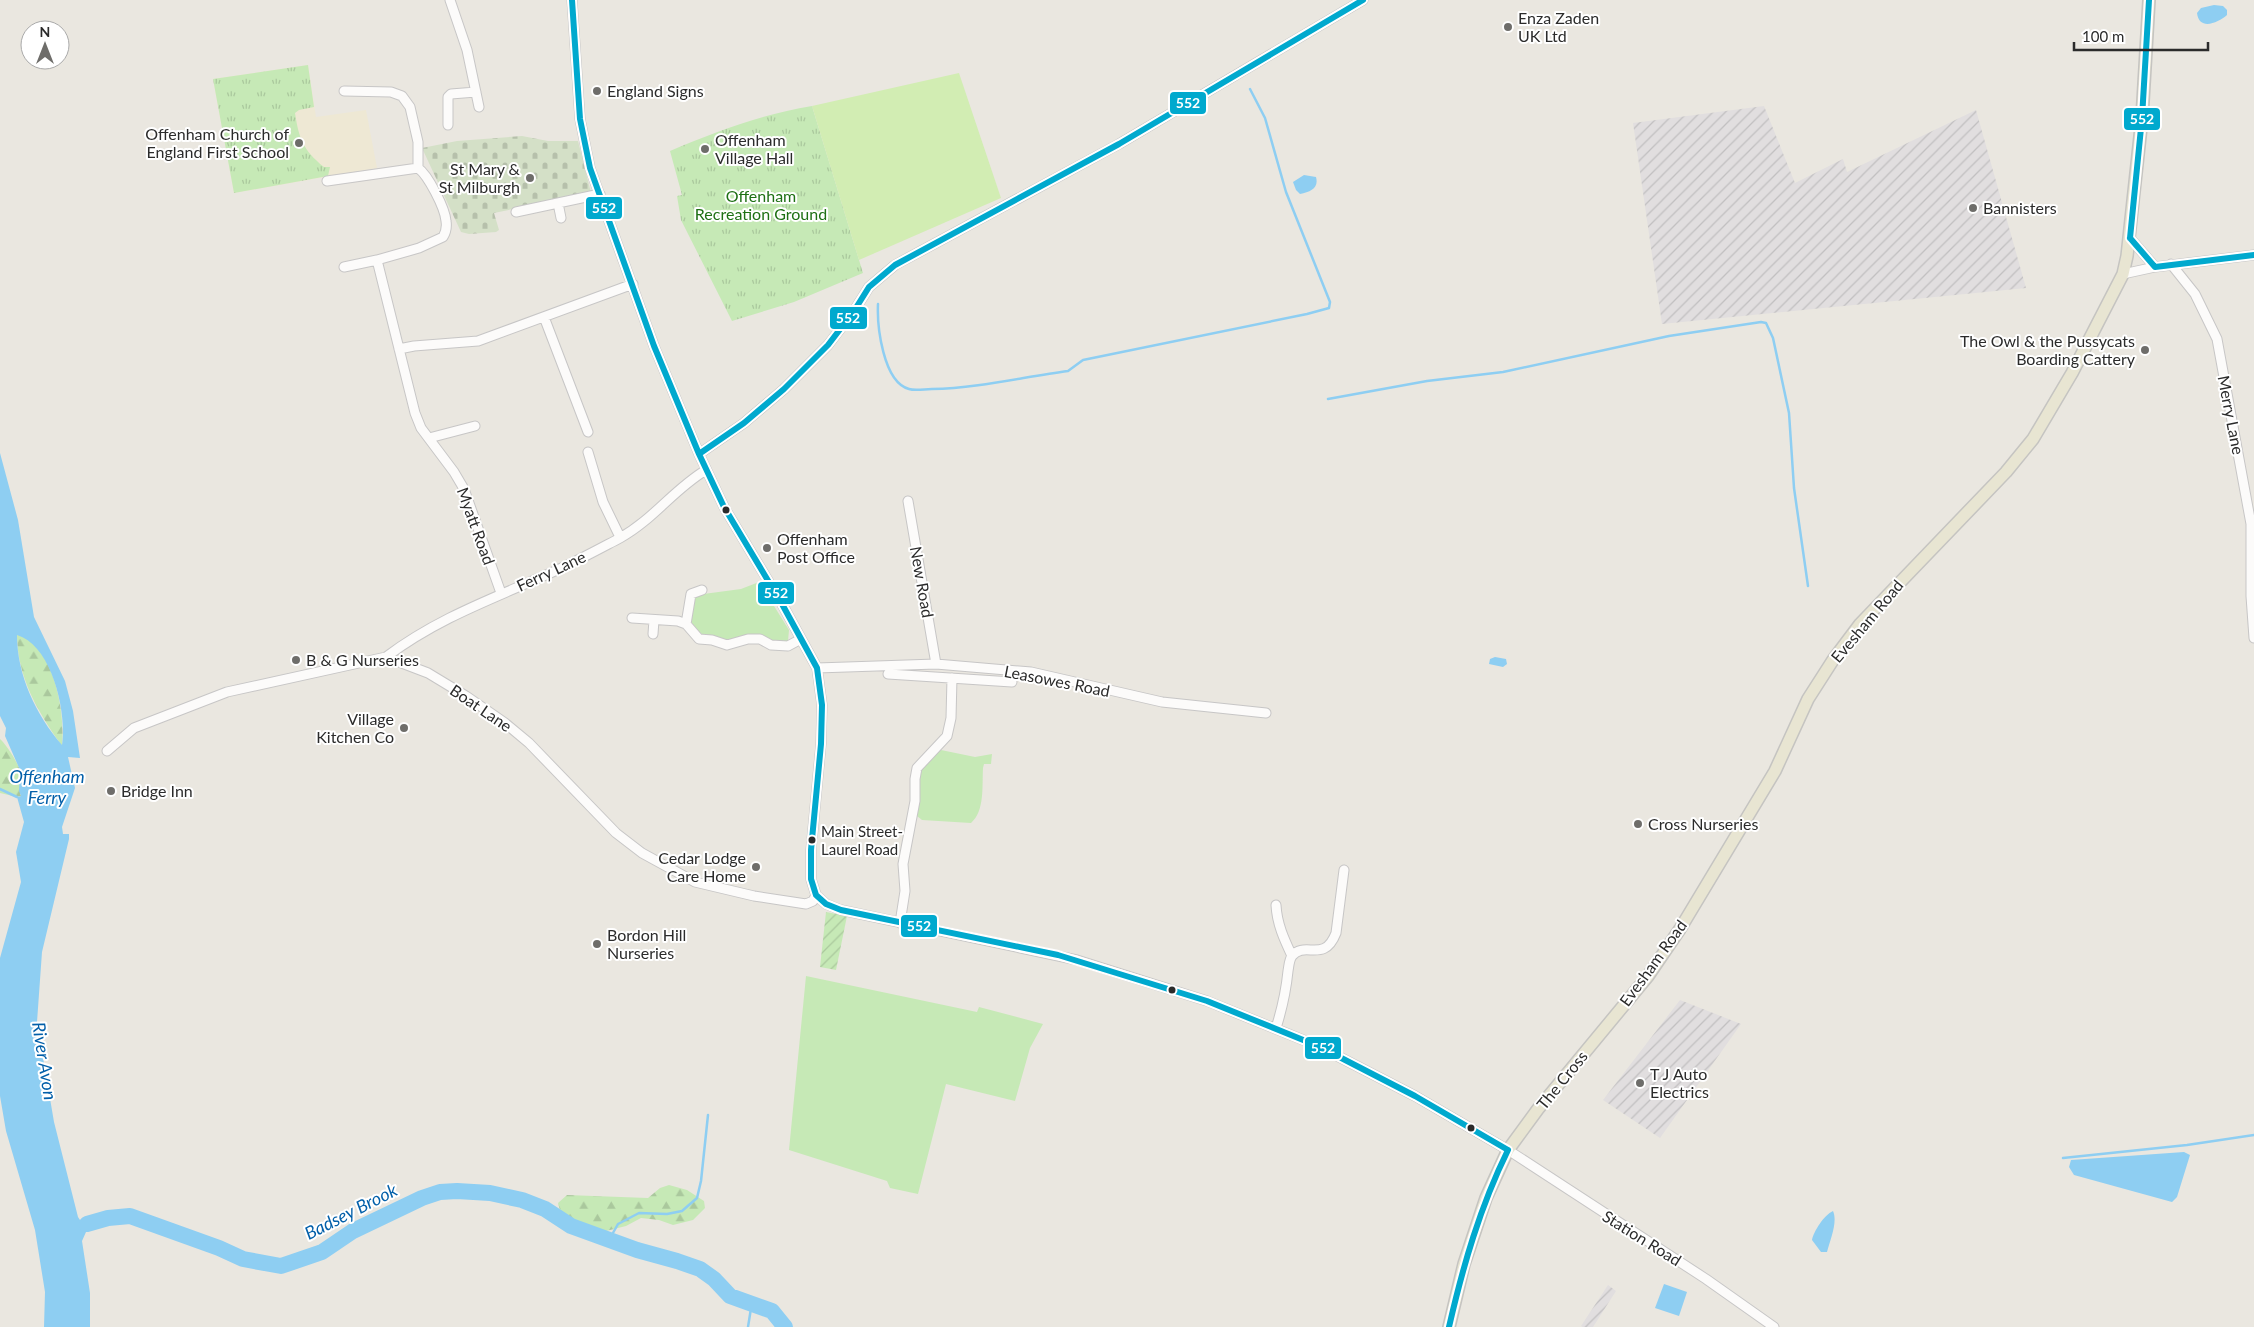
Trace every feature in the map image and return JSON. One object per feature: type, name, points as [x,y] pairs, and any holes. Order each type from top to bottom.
[{"type":"main road","name":"Evesham Road","points":[[1618,1010],[1648,976],[1682,925],[1775,771],[1808,699],[1833,660],[1872,611],[2006,472],[2033,439],[2072,373],[2123,274],[2130,238],[2142,118],[2149,0]]},
{"type":"main road","name":"The Cross","points":[[1508,1150],[1538,1109],[1618,1010]]},
{"type":"main road","points":[[1449,1327],[1464,1264],[1495,1174],[1508,1150]]},
{"type":"street","points":[[450,0],[467,50],[479,106]]},
{"type":"street","points":[[572,0],[580,120],[590,168],[654,346],[698,454],[724,507],[817,668],[822,705],[821,744],[810,850],[811,879],[816,895]]},
{"type":"street","points":[[698,454],[744,423],[784,389],[828,345],[854,312],[869,287],[895,265],[1119,144],[1363,0]]},
{"type":"street","points":[[344,90],[391,92],[402,96],[410,107],[418,142],[418,168]]},
{"type":"street","points":[[448,125],[448,97],[451,94],[476,92]]},
{"type":"street","points":[[327,181],[418,168],[429,180],[445,214],[446,232],[443,237],[432,244],[377,260],[344,267]]},
{"type":"street","points":[[516,212],[600,194]]},
{"type":"street","points":[[558,203],[561,218]]},
{"type":"street","points":[[2130,238],[2155,267]]},
{"type":"street","points":[[2123,274],[2171,264],[2254,255]]},
{"type":"street","name":"Myatt Road","points":[[377,260],[415,413],[429,438],[464,489],[501,593]]},
{"type":"street","name":"Merry Lane","points":[[2171,264],[2194,294],[2217,339],[2251,524],[2251,596],[2254,638]]},
{"type":"street","points":[[399,349],[414,346],[467,343],[496,336],[633,284]]},
{"type":"street","points":[[544,317],[588,432]]},
{"type":"street","points":[[429,438],[475,426]]},
{"type":"street","points":[[588,452],[603,502],[620,538]]},
{"type":"street","name":"Ferry Lane","points":[[386,658],[430,627],[501,593],[555,571],[620,538],[651,517],[685,483],[706,470]]},
{"type":"street","name":"New Road","points":[[908,501],[936,664]]},
{"type":"street","points":[[686,624],[687,592],[702,590]]},
{"type":"street","points":[[632,618],[678,621],[686,624],[700,639],[712,640],[727,645],[748,639],[760,640],[771,645],[788,646],[801,639]]},
{"type":"street","points":[[653,634],[654,620]]},
{"type":"street","points":[[107,751],[134,728],[218,695],[271,681],[386,658]]},
{"type":"street","name":"Boat Lane","points":[[386,658],[428,674],[466,696],[504,723],[529,743],[616,833],[642,853],[695,882],[754,896],[806,904],[813,901],[816,895]]},
{"type":"street","name":"Leasowes Road","points":[[817,668],[868,664],[936,664],[1031,672],[1162,702],[1266,713]]},
{"type":"street","points":[[888,674],[1012,682]]},
{"type":"street","points":[[900,923],[905,891],[903,864],[915,801],[917,768],[947,736],[951,718],[952,678]]},
{"type":"street","points":[[1276,1028],[1285,997],[1289,962],[1292,956],[1302,951],[1324,950],[1332,942],[1336,933],[1344,870]]},
{"type":"street","name":"Station Road","points":[[816,895],[826,904],[841,910],[1077,960],[1207,1001],[1318,1046],[1416,1096],[1508,1150],[1706,1279],[1774,1327]]},
{"type":"street","points":[[1276,905],[1279,925],[1292,956]]},
{"type":"shaded area","name":"Offenham Church of England First School","points":[[308,65],[316,117],[366,110],[377,168],[234,193],[213,79]]},
{"type":"shaded area","points":[[1764,106],[1795,183],[1843,159],[1847,172],[1976,110],[2026,288],[1662,324],[1633,123]]},
{"type":"shaded area","points":[[1680,1000],[1741,1024],[1660,1138],[1603,1100]]},
{"type":"shaded area","points":[[1608,1285],[1616,1291],[1593,1327],[1581,1326]]},
{"type":"green space","name":"Offenham Church of England First School","points":[[308,65],[314,107],[299,110],[295,113],[303,143],[311,155],[324,167],[330,167],[328,176],[234,193],[213,79]]},
{"type":"green space","points":[[959,73],[1001,198],[859,260],[812,106]]},
{"type":"green space","name":"Offenham Recreation Ground","points":[[812,106],[863,273],[794,302],[732,321],[681,220],[677,196],[682,195],[670,151],[740,124]]},
{"type":"green space","points":[[522,136],[548,141],[578,141],[591,193],[494,213],[499,230],[496,232],[469,234],[461,232],[422,148],[457,141]]},
{"type":"green space","points":[[759,582],[789,630],[788,641],[776,643],[728,641],[705,636],[697,630],[692,622],[691,610],[696,595],[741,589]]},
{"type":"green space","points":[[17,634],[31,641],[40,651],[53,675],[62,719],[62,746],[30,693],[21,665]]},
{"type":"green space","points":[[0,739],[18,764],[21,796],[17,797],[0,793]]},
{"type":"green space","points":[[941,750],[975,757],[992,754],[991,764],[984,764],[981,805],[979,812],[971,823],[922,820],[917,816],[917,780],[921,768]]},
{"type":"green space","points":[[826,912],[847,916],[836,970],[820,967]]},
{"type":"green space","points":[[806,976],[977,1012],[979,1007],[1043,1024],[1030,1048],[1015,1101],[946,1084],[918,1194],[890,1188],[887,1181],[789,1150]]},
{"type":"green space","points":[[669,1185],[687,1190],[704,1201],[705,1208],[693,1220],[673,1225],[659,1220],[641,1218],[626,1226],[606,1231],[571,1221],[561,1214],[558,1203],[567,1195],[648,1198],[660,1188]]},
{"type":"water","points":[[2214,5],[2223,6],[2227,10],[2227,15],[2214,23],[2205,24],[2201,22],[2198,19],[2197,13],[2201,8]]},
{"type":"water","points":[[1304,175],[1316,177],[1317,181],[1311,191],[1300,194],[1293,182]]},
{"type":"water","name":"Offenham Ferry","points":[[0,453],[18,520],[34,617],[65,681],[73,711],[80,758],[68,757],[75,788],[62,827],[63,834],[69,834],[69,839],[42,952],[37,1022],[54,1122],[78,1217],[80,1220],[99,1217],[108,1218],[102,1226],[86,1232],[82,1241],[90,1293],[90,1327],[44,1327],[45,1292],[35,1230],[6,1131],[0,1096],[0,958],[21,882],[16,852],[24,822],[17,797],[21,796],[19,791],[20,770],[5,736],[6,728],[0,716]],"holes":[[[17,635],[29,641],[40,652],[55,682],[62,716],[62,745],[36,708],[24,679],[20,665]]]},
{"type":"water","points":[[1495,657],[1506,659],[1507,664],[1503,667],[1489,664],[1490,659]]},
{"type":"water","points":[[2184,1152],[2190,1155],[2177,1197],[2172,1202],[2074,1175],[2069,1167],[2071,1160]]},
{"type":"water","points":[[1833,1211],[1835,1220],[1832,1237],[1827,1252],[1821,1252],[1812,1240],[1820,1224]]},
{"type":"water","points":[[1664,1284],[1687,1292],[1679,1316],[1655,1308]]},
{"type":"waterway","points":[[878,304],[883,352],[888,365],[893,376],[900,384],[909,389],[917,390],[966,387],[1068,371],[1083,360],[1329,308],[1330,302],[1286,192],[1265,118],[1250,89]]},
{"type":"waterway","points":[[1328,399],[1427,381],[1503,372],[1669,336],[1761,322],[1766,323],[1773,338],[1789,413],[1794,488],[1808,586]]},
{"type":"waterway","points":[[0,789],[17,797]]},
{"type":"waterway","points":[[609,1240],[618,1224],[639,1213],[667,1214],[682,1211],[697,1198],[701,1181],[708,1115]]},
{"type":"waterway","points":[[2063,1158],[2187,1145],[2254,1135]]},
{"type":"waterway","name":"Badsey Brook","points":[[87,1224],[108,1218],[130,1216],[219,1248],[243,1259],[281,1266],[322,1252],[353,1231],[422,1198],[440,1192],[490,1193],[522,1200],[545,1209],[571,1226],[637,1250],[700,1269],[714,1279],[730,1296],[772,1311],[785,1327]]},
{"type":"waterway","points":[[748,1327],[752,1302]]},
{"type":"transit line","name":"552","points":[[572,0],[580,119],[590,168],[654,346],[699,454],[724,507],[782,604],[817,668],[822,705],[821,744],[811,850],[811,879],[816,895],[826,904],[841,910],[1058,955],[1207,1001],[1318,1046],[1415,1096],[1508,1150]]},
{"type":"transit line","name":"552","points":[[699,454],[744,423],[784,389],[828,345],[854,311],[869,287],[895,265],[1119,144],[1363,0]]},
{"type":"transit line","name":"552","points":[[2130,238],[2142,118],[2149,0]]},
{"type":"transit line","name":"552","points":[[2130,238],[2155,267],[2254,255]]},
{"type":"transit line","name":"552","points":[[1449,1327],[1473,1237],[1489,1193],[1508,1150]]},
{"type":"place","name":"Enza Zaden UK Ltd","points":[[1508,27]]},
{"type":"place","name":"England Signs","points":[[597,91]]},
{"type":"place","name":"Offenham Church of England First School","points":[[299,143]]},
{"type":"place","name":"Offenham Village Hall","points":[[705,149]]},
{"type":"place","name":"St Mary & St Milburgh","points":[[530,178]]},
{"type":"place","name":"Bannisters","points":[[1973,208]]},
{"type":"place","name":"The Owl & the Pussycats Boarding Cattery","points":[[2145,350]]},
{"type":"place","name":"Offenham Post Office","points":[[767,548]]},
{"type":"place","name":"B & G Nurseries","points":[[296,660]]},
{"type":"place","name":"Village Kitchen Co","points":[[404,728]]},
{"type":"place","name":"Bridge Inn","points":[[111,791]]},
{"type":"place","name":"Cross Nurseries","points":[[1638,824]]},
{"type":"place","name":"Main Street- Laurel Road","points":[[812,840]]},
{"type":"place","name":"Cedar Lodge Care Home","points":[[756,867]]},
{"type":"place","name":"Bordon Hill Nurseries","points":[[597,944]]},
{"type":"place","name":"T J Auto Electrics","points":[[1640,1083]]},
{"type":"water label","name":"River Avon","points":[[44,1061]]}]
